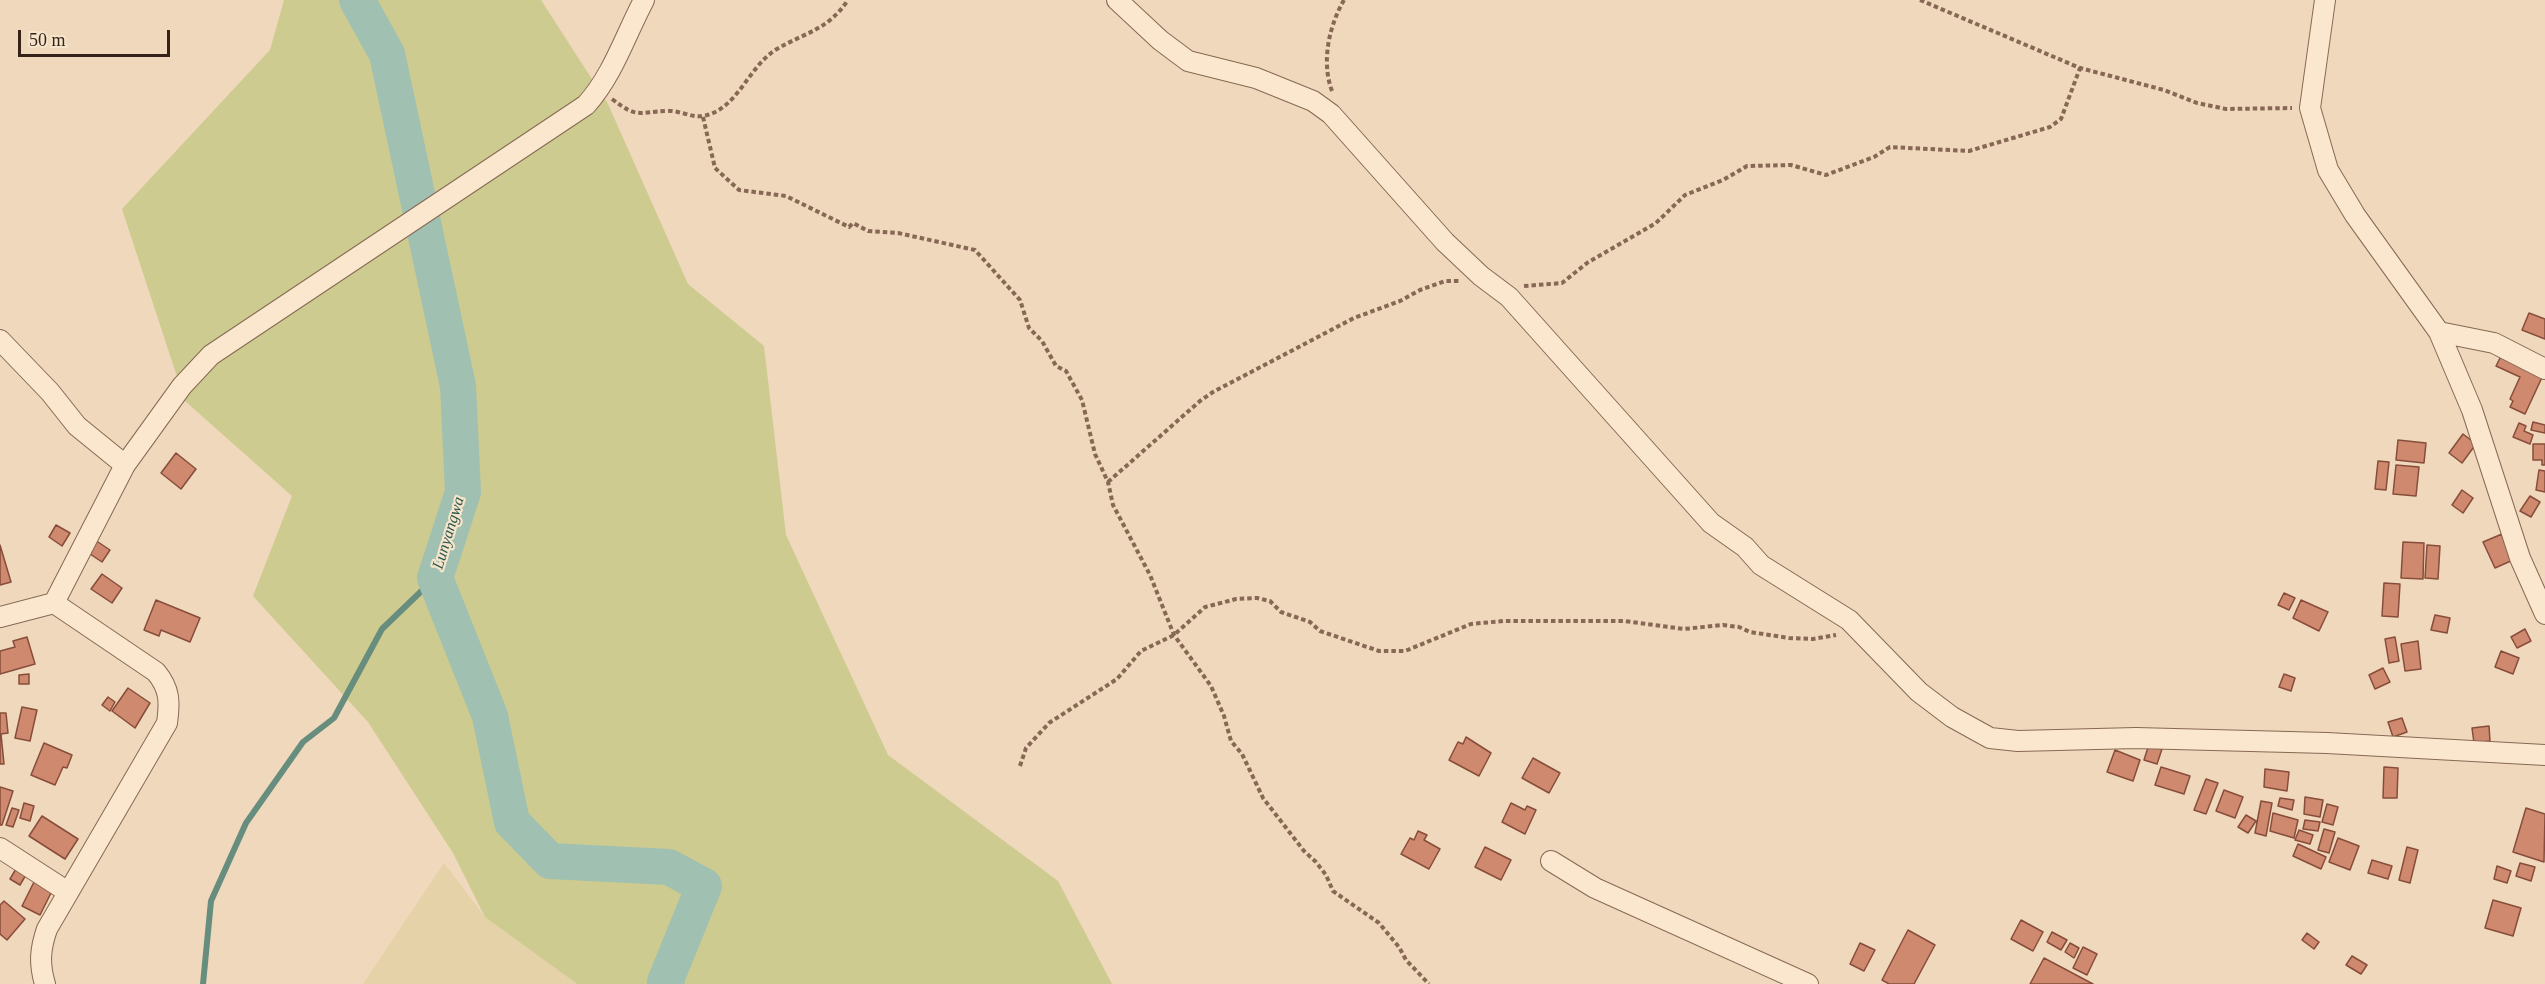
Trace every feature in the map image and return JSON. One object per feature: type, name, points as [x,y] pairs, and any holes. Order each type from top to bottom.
[{"type":"street","points":[[0,617],[54,603],[125,465],[182,386],[211,355],[585,105],[599,90],[617,60],[644,0]]},
{"type":"street","points":[[1117,0],[1160,40],[1188,61],[1256,78],[1313,101],[1331,114],[1445,242],[1488,282],[1509,297],[1712,523],[1745,547],[1761,565],[1850,620],[1919,692],[1952,717],[1990,738],[2018,741],[2136,738],[2327,743],[2545,755]]},
{"type":"street","points":[[2325,0],[2310,108],[2328,170],[2355,215],[2439,332],[2472,411],[2520,558],[2545,614]]},
{"type":"street","points":[[2439,332],[2494,343],[2545,369]]},
{"type":"street","points":[[0,339],[77,426],[125,465]]},
{"type":"street","points":[[45,984],[40,969],[41,949],[47,929],[167,723],[170,701],[166,684],[156,672],[54,603]]},
{"type":"street","points":[[0,848],[68,892]]},
{"type":"street","points":[[1551,861],[1595,888],[1808,984]]},
{"type":"path","points":[[599,90],[625,110],[636,114],[673,110],[703,117],[728,105],[761,63],[776,50],[818,30],[838,15],[848,0]]},
{"type":"path","points":[[1331,114],[1336,100],[1327,78],[1328,48],[1335,16],[1344,0]]},
{"type":"path","points":[[1920,0],[2080,68],[2226,109],[2310,108]]},
{"type":"path","points":[[1108,482],[1213,392],[1354,318],[1445,281],[1562,283],[1587,263],[1656,224],[1684,195],[1723,180],[1747,166],[1791,165],[1827,175],[1874,157],[1890,147],[1970,151],[2050,127],[2061,119],[2080,68]]},
{"type":"path","points":[[703,117],[715,168],[739,190],[786,196],[849,227],[853,223],[868,231],[898,233],[975,250],[1020,300],[1029,328],[1042,341],[1056,366],[1066,371],[1082,400],[1095,454],[1108,482],[1113,505],[1150,575],[1174,635],[1211,686],[1231,741],[1242,754],[1263,798],[1326,875],[1333,891],[1379,923],[1400,947],[1406,960],[1430,984]]},
{"type":"path","points":[[1020,765],[1026,748],[1049,723],[1117,679],[1142,651],[1174,635],[1205,607],[1236,599],[1257,598],[1270,601],[1281,612],[1310,622],[1320,631],[1379,651],[1405,651],[1471,624],[1503,621],[1624,621],[1684,628],[1723,626],[1789,638],[1813,639],[1839,634],[1864,634]]},
{"type":"shaded area","points":[[284,0],[541,0],[608,104],[688,284],[764,346],[786,535],[888,755],[1058,881],[1112,984],[577,984],[485,917],[453,853],[368,722],[253,596],[292,496],[185,401],[122,209],[270,50]]},
{"type":"shaded area","points":[[444,863],[485,917],[577,984],[363,984]]},
{"type":"building","points":[[2529,313],[2545,319],[2545,339],[2522,330]]},
{"type":"building","points":[[2503,352],[2545,371],[2525,414],[2510,407],[2513,401],[2510,399],[2520,377],[2496,366]]},
{"type":"building","points":[[2533,422],[2545,425],[2545,433],[2531,430]]},
{"type":"building","points":[[2519,423],[2526,426],[2524,431],[2533,435],[2530,444],[2513,437]]},
{"type":"building","points":[[2463,434],[2476,444],[2462,463],[2449,453]]},
{"type":"building","points":[[2398,440],[2426,443],[2424,463],[2396,460]]},
{"type":"building","points":[[2533,444],[2545,444],[2545,465],[2542,465],[2542,460],[2533,460]]},
{"type":"building","points":[[176,453],[196,469],[181,489],[161,473]]},
{"type":"building","points":[[2378,461],[2389,462],[2386,490],[2375,489]]},
{"type":"building","points":[[2396,465],[2419,467],[2416,496],[2393,494]]},
{"type":"building","points":[[2539,470],[2545,471],[2545,492],[2536,490]]},
{"type":"building","points":[[2462,490],[2473,498],[2463,513],[2452,505]]},
{"type":"building","points":[[2530,496],[2540,502],[2531,517],[2520,511]]},
{"type":"building","points":[[56,525],[70,533],[62,546],[49,537]]},
{"type":"building","points":[[2502,534],[2513,560],[2495,568],[2483,542]]},
{"type":"building","points":[[95,540],[110,550],[102,562],[87,552]]},
{"type":"building","points":[[2403,542],[2424,543],[2423,579],[2401,578]]},
{"type":"building","points":[[0,545],[11,582],[0,585]]},
{"type":"building","points":[[2427,545],[2440,546],[2438,579],[2425,578]]},
{"type":"building","points":[[102,574],[122,588],[112,603],[91,589]]},
{"type":"building","points":[[2384,583],[2400,584],[2398,617],[2382,616]]},
{"type":"building","points":[[2284,593],[2295,598],[2289,610],[2278,605]]},
{"type":"building","points":[[156,600],[200,618],[190,642],[161,630],[159,636],[144,630]]},
{"type":"building","points":[[2301,600],[2328,612],[2319,631],[2293,618]]},
{"type":"building","points":[[2435,615],[2450,618],[2447,633],[2431,630]]},
{"type":"building","points":[[2525,629],[2531,641],[2517,648],[2511,637]]},
{"type":"building","points":[[27,637],[35,664],[0,674],[0,651],[15,647],[13,641]]},
{"type":"building","points":[[2395,637],[2399,661],[2389,663],[2385,639]]},
{"type":"building","points":[[2418,641],[2421,669],[2405,671],[2401,644]]},
{"type":"building","points":[[2501,651],[2519,658],[2513,674],[2495,667]]},
{"type":"building","points":[[2383,668],[2390,682],[2375,689],[2369,675]]},
{"type":"building","points":[[29,674],[29,684],[19,684],[19,675]]},
{"type":"building","points":[[2284,674],[2295,678],[2291,691],[2279,687]]},
{"type":"building","points":[[128,688],[150,703],[135,728],[112,711]]},
{"type":"building","points":[[108,697],[115,702],[110,711],[102,705]]},
{"type":"building","points":[[22,707],[37,710],[30,741],[15,738]]},
{"type":"building","points":[[0,713],[6,713],[8,733],[1,734],[4,764],[0,764]]},
{"type":"building","points":[[2402,718],[2407,732],[2393,737],[2388,722]]},
{"type":"building","points":[[2489,726],[2490,741],[2474,743],[2472,728]]},
{"type":"building","points":[[1466,737],[1491,753],[1479,776],[1449,760],[1458,742],[1463,744]]},
{"type":"building","points":[[44,743],[72,755],[67,768],[63,767],[55,785],[31,775]]},
{"type":"building","points":[[2149,744],[2162,749],[2157,764],[2144,760]]},
{"type":"building","points":[[2115,750],[2140,760],[2133,781],[2107,772]]},
{"type":"building","points":[[1533,758],[1560,773],[1549,793],[1522,778]]},
{"type":"building","points":[[2161,767],[2190,776],[2184,794],[2155,785]]},
{"type":"building","points":[[2384,767],[2398,768],[2397,798],[2383,798]]},
{"type":"building","points":[[2265,769],[2289,772],[2287,791],[2264,787]]},
{"type":"building","points":[[2206,779],[2218,783],[2206,814],[2194,810]]},
{"type":"building","points":[[0,787],[13,791],[2,825],[0,825]]},
{"type":"building","points":[[2224,790],[2243,797],[2235,818],[2216,811]]},
{"type":"building","points":[[2305,797],[2323,800],[2320,817],[2304,814]]},
{"type":"building","points":[[2280,798],[2294,800],[2292,810],[2278,806]]},
{"type":"building","points":[[2261,801],[2272,803],[2266,836],[2255,833]]},
{"type":"building","points":[[24,803],[34,806],[30,821],[20,818]]},
{"type":"building","points":[[1511,803],[1525,810],[1527,806],[1536,810],[1525,834],[1502,822]]},
{"type":"building","points":[[2327,804],[2338,807],[2333,825],[2322,822]]},
{"type":"building","points":[[12,808],[19,810],[13,827],[6,825]]},
{"type":"building","points":[[2526,808],[2545,814],[2544,862],[2513,852]]},
{"type":"building","points":[[2273,813],[2298,820],[2294,838],[2270,831]]},
{"type":"building","points":[[2246,815],[2256,821],[2248,833],[2238,827]]},
{"type":"building","points":[[42,816],[78,839],[65,859],[29,836]]},
{"type":"building","points":[[2305,820],[2320,822],[2318,831],[2303,829]]},
{"type":"building","points":[[2324,829],[2335,832],[2329,853],[2318,850]]},
{"type":"building","points":[[2299,830],[2313,835],[2310,844],[2295,840]]},
{"type":"building","points":[[1418,831],[1427,835],[1424,840],[1440,849],[1429,869],[1401,854],[1410,838],[1414,840]]},
{"type":"building","points":[[2338,838],[2359,846],[2350,870],[2329,862]]},
{"type":"building","points":[[2298,844],[2326,857],[2321,869],[2293,856]]},
{"type":"building","points":[[1485,847],[1511,860],[1501,880],[1475,867]]},
{"type":"building","points":[[2407,847],[2418,850],[2410,883],[2399,880]]},
{"type":"building","points":[[2372,860],[2392,866],[2388,879],[2368,873]]},
{"type":"building","points":[[20,862],[30,868],[20,885],[10,879]]},
{"type":"building","points":[[2520,863],[2535,867],[2531,881],[2516,876]]},
{"type":"building","points":[[2497,866],[2511,871],[2507,883],[2494,879]]},
{"type":"building","points":[[34,882],[52,891],[40,915],[22,906]]},
{"type":"building","points":[[2493,900],[2521,908],[2513,936],[2485,928]]},
{"type":"building","points":[[4,901],[25,919],[7,940],[0,934],[0,905]]},
{"type":"building","points":[[2021,920],[2043,932],[2033,951],[2011,939]]},
{"type":"building","points":[[1908,930],[1935,945],[1914,984],[1889,984],[1882,980]]},
{"type":"building","points":[[2052,932],[2067,940],[2061,950],[2047,942]]},
{"type":"building","points":[[2307,933],[2319,942],[2314,949],[2302,940]]},
{"type":"building","points":[[1860,943],[1875,950],[1864,971],[1850,964]]},
{"type":"building","points":[[2070,943],[2079,948],[2074,958],[2065,952]]},
{"type":"building","points":[[2083,947],[2097,954],[2087,975],[2073,968]]},
{"type":"building","points":[[2352,956],[2367,965],[2361,974],[2346,965]]},
{"type":"building","points":[[2044,958],[2093,984],[2030,984]]},
{"type":"waterway","name":"Lunyangwa","points":[[357,0],[387,54],[458,386],[463,492],[435,578],[490,716],[512,822],[550,861],[669,867],[704,886],[665,982],[667,984]]},
{"type":"waterway","points":[[203,984],[211,901],[246,823],[303,742],[334,718],[382,629],[435,578]]}]
